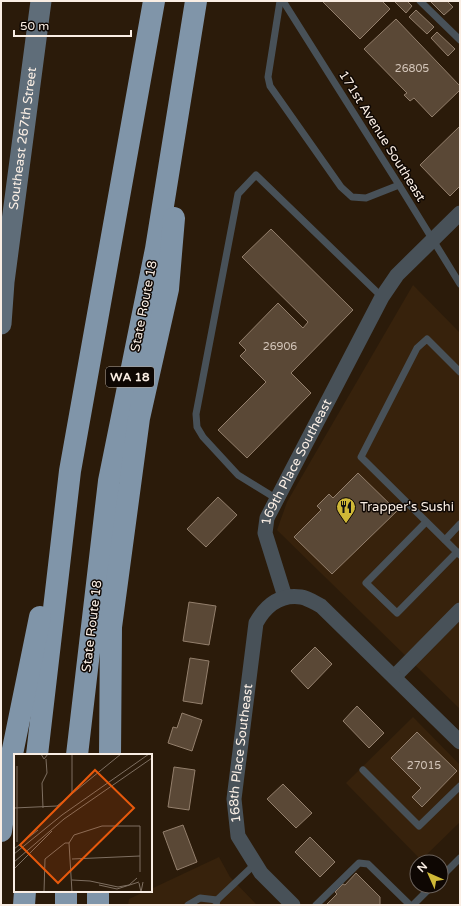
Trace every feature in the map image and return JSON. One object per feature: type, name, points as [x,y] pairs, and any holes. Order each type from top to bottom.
[{"type":"highway","name":"WA 18","points":[[37,754],[70,471],[154,1]]},
{"type":"highway","name":"State Route 18","points":[[77,754],[109,481],[156,249],[196,1]]},
{"type":"highway","points":[[110,754],[111,627],[139,418],[168,289],[188,46]]},
{"type":"highway","points":[[1,831],[11,759],[70,471]]},
{"type":"highway","points":[[24,905],[25,892]]},
{"type":"highway","points":[[66,892],[66,905]]},
{"type":"highway","points":[[98,892],[98,905]]},
{"type":"street","name":"Southeast 267th Street","points":[[1,324],[3,281],[41,1]]},
{"type":"street","name":"169th Place Southeast","points":[[285,597],[265,533],[267,518],[382,297],[397,275],[460,213]]},
{"type":"street","points":[[285,597],[302,597],[321,606],[460,742]]},
{"type":"street","name":"168th Place Southeast","points":[[285,597],[275,601],[263,611],[256,623],[234,799],[238,836],[261,873],[293,905]]},
{"type":"street","points":[[394,677],[460,610]]},
{"type":"lane","name":"171st Avenue Southeast","points":[[282,1],[460,284]]},
{"type":"lane","points":[[282,1],[268,77],[270,86],[341,187],[352,197],[366,198],[399,185]]},
{"type":"lane","points":[[420,1],[460,40]]},
{"type":"lane","points":[[277,499],[238,476],[203,437],[197,427],[196,414],[238,194],[256,175],[382,297]]},
{"type":"lane","points":[[426,522],[366,583],[397,613],[459,554],[361,457],[417,348],[427,339],[460,372]]},
{"type":"lane","points":[[445,540],[460,524]]},
{"type":"lane","points":[[363,770],[419,826],[460,786]]},
{"type":"lane","points":[[449,869],[460,858]]},
{"type":"lane","points":[[316,905],[359,863],[368,864],[412,905],[424,894]]},
{"type":"lane","points":[[188,905],[200,898],[216,902],[255,864]]},
{"type":"shaded area","points":[[413,285],[460,333],[460,709],[277,530],[287,502]]},
{"type":"shaded area","points":[[413,717],[460,765],[460,822],[427,854],[415,854],[346,783]]},
{"type":"shaded area","points":[[219,857],[230,877],[257,905],[128,905],[129,899],[144,892],[152,892],[152,889]]},
{"type":"building","points":[[322,1],[382,1],[390,9],[360,39]]},
{"type":"building","points":[[394,1],[407,1],[412,6],[406,13]]},
{"type":"building","points":[[430,1],[447,1],[453,7],[444,15]]},
{"type":"building","points":[[416,10],[434,27],[427,34],[409,17]]},
{"type":"building","points":[[396,19],[460,86],[460,90],[432,117],[414,98],[410,101],[404,95],[407,93],[364,49]]},
{"type":"building","points":[[437,32],[455,49],[448,56],[431,38]]},
{"type":"building","points":[[460,126],[460,186],[450,196],[420,165]]},
{"type":"building","points":[[271,229],[353,310],[291,373],[311,393],[247,458],[218,430],[266,382],[240,356],[246,350],[239,343],[278,303],[303,328],[308,322],[242,257]]},
{"type":"building","name":"Trapper's Sushi","points":[[358,473],[397,511],[332,574],[294,537],[321,510],[317,506],[329,494],[333,498]]},
{"type":"building","points":[[218,497],[237,515],[206,547],[187,529]]},
{"type":"building","points":[[189,602],[216,606],[209,645],[183,641]]},
{"type":"building","points":[[315,647],[332,664],[308,689],[291,671]]},
{"type":"building","points":[[190,658],[209,661],[202,704],[183,701]]},
{"type":"building","points":[[357,706],[384,733],[369,748],[343,721]]},
{"type":"building","points":[[182,713],[202,720],[192,751],[168,743],[173,727],[177,728]]},
{"type":"building","points":[[417,732],[457,771],[422,807],[412,797],[421,788],[391,758]]},
{"type":"building","points":[[174,767],[195,770],[189,810],[168,807]]},
{"type":"building","points":[[283,784],[312,813],[296,828],[267,799]]},
{"type":"building","points":[[183,825],[197,862],[177,870],[163,832]]},
{"type":"building","points":[[310,837],[335,862],[320,877],[295,852]]},
{"type":"building","points":[[356,873],[380,897],[380,905],[326,905],[337,894],[335,892],[343,884],[345,885]]},
{"type":"place","name":"Trapper's Sushi","points":[[346,524]]}]
